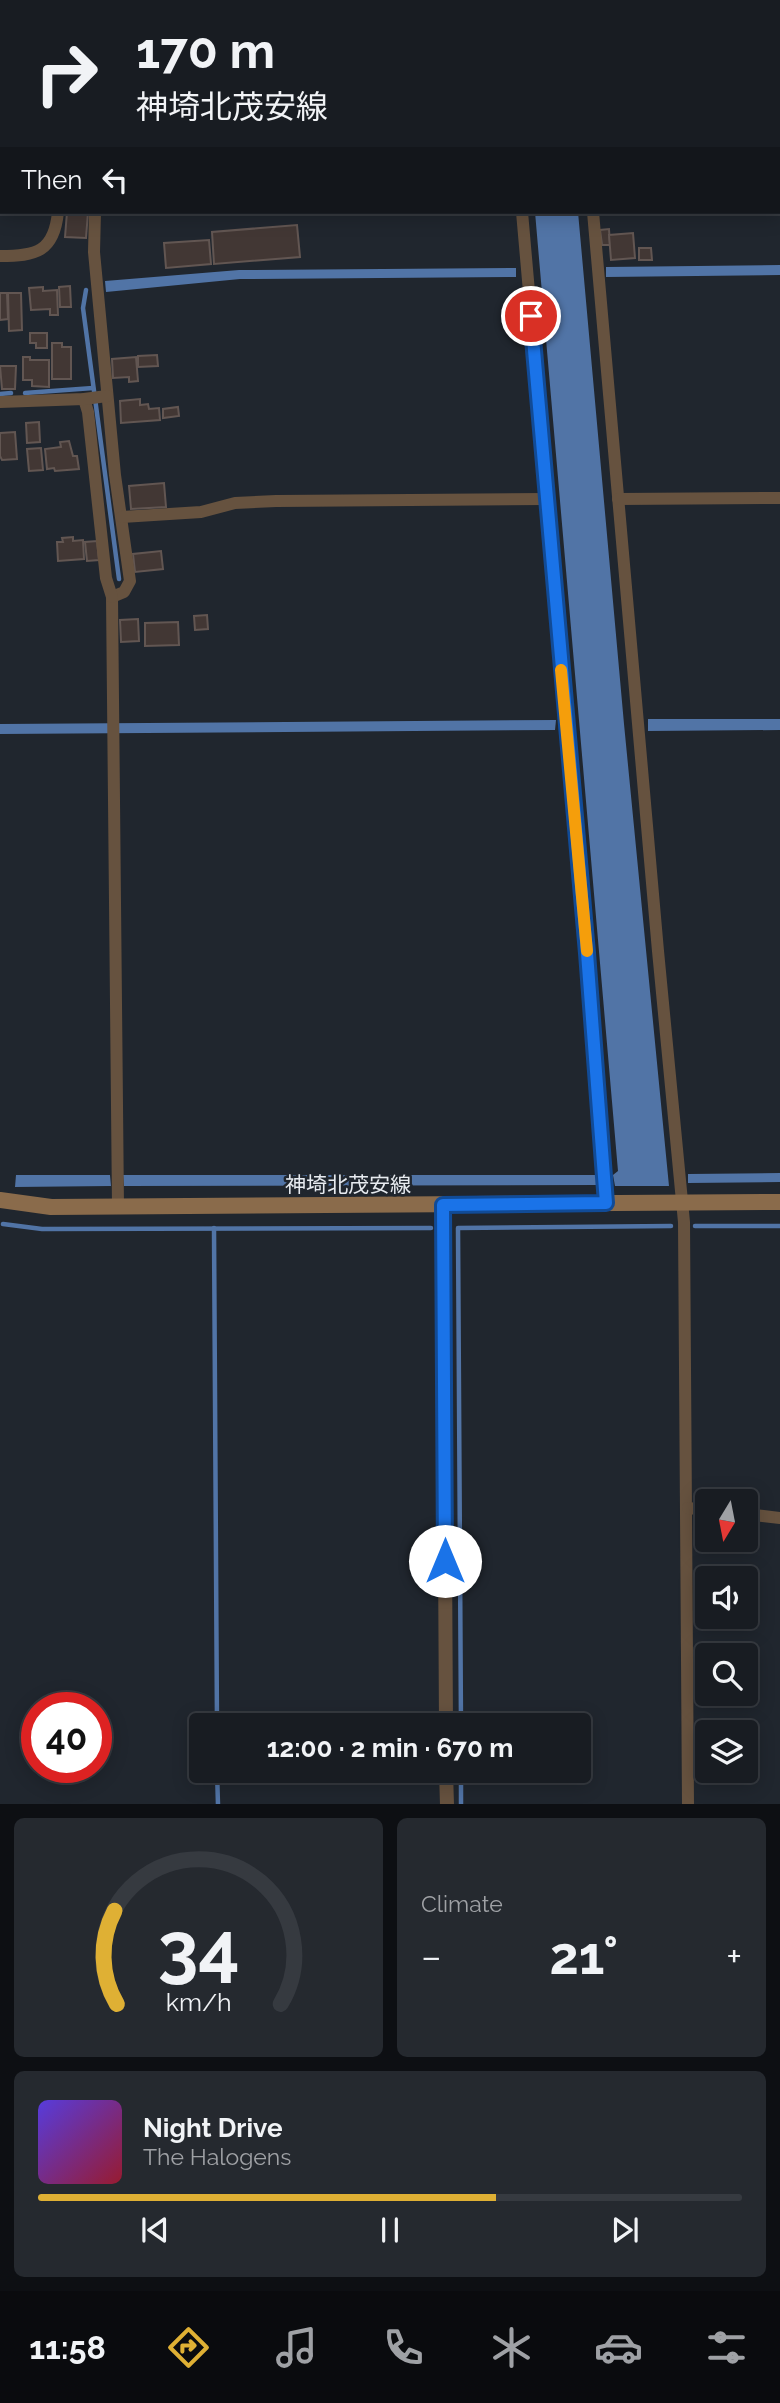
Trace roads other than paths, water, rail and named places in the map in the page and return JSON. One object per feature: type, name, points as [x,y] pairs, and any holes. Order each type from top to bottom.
[{"type":"main road","name":"神埼北茂安線","points":[[0,1200],[51,1207],[443,1205],[606,1195],[681,1195],[780,1202]]},
{"type":"street","points":[[0,256],[22,256],[38,252],[53,237],[58,214]]},
{"type":"street","points":[[95,214],[95,397],[122,517],[130,581],[124,592],[112,597]]},
{"type":"street","points":[[522,214],[606,1195]]},
{"type":"street","points":[[593,214],[681,1195],[688,1508],[688,1804]]},
{"type":"street","points":[[0,402],[95,397]]},
{"type":"street","points":[[95,397],[88,412],[106,578],[112,597],[118,1207]]},
{"type":"street","points":[[618,499],[780,498]]},
{"type":"street","points":[[122,517],[201,512],[235,503],[276,500],[545,499]]},
{"type":"street","points":[[443,1205],[446,1713]]},
{"type":"street","points":[[688,1508],[695,1509]]},
{"type":"street","points":[[758,1515],[780,1518]]},
{"type":"street","points":[[446,1783],[447,1804]]},
{"type":"water","points":[[535,214],[578,214],[669,1186],[615,1186],[613,1175],[618,1171]]},
{"type":"water","points":[[780,265],[780,275],[606,277],[606,267]]},
{"type":"water","points":[[516,268],[516,277],[240,279],[106,292],[105,281],[239,270]]},
{"type":"water","points":[[648,719],[780,719],[780,730],[648,731]]},
{"type":"water","points":[[556,720],[555,730],[0,734],[0,724]]},
{"type":"water","points":[[780,1173],[780,1182],[688,1183],[688,1174]]},
{"type":"water","points":[[16,1175],[110,1175],[111,1186],[15,1187]]},
{"type":"water","points":[[123,1175],[596,1175],[597,1185],[124,1186]]},
{"type":"waterway","points":[[86,290],[83,308],[119,579]]},
{"type":"waterway","points":[[25,393],[93,388]]},
{"type":"waterway","points":[[0,394],[11,393]]},
{"type":"waterway","points":[[3,1224],[42,1229],[431,1228]]},
{"type":"waterway","points":[[461,1713],[458,1228],[671,1226]]},
{"type":"waterway","points":[[695,1226],[780,1226]]},
{"type":"waterway","points":[[214,1228],[217,1713]]},
{"type":"waterway","points":[[217,1783],[218,1804]]},
{"type":"waterway","points":[[461,1783],[461,1804]]}]
